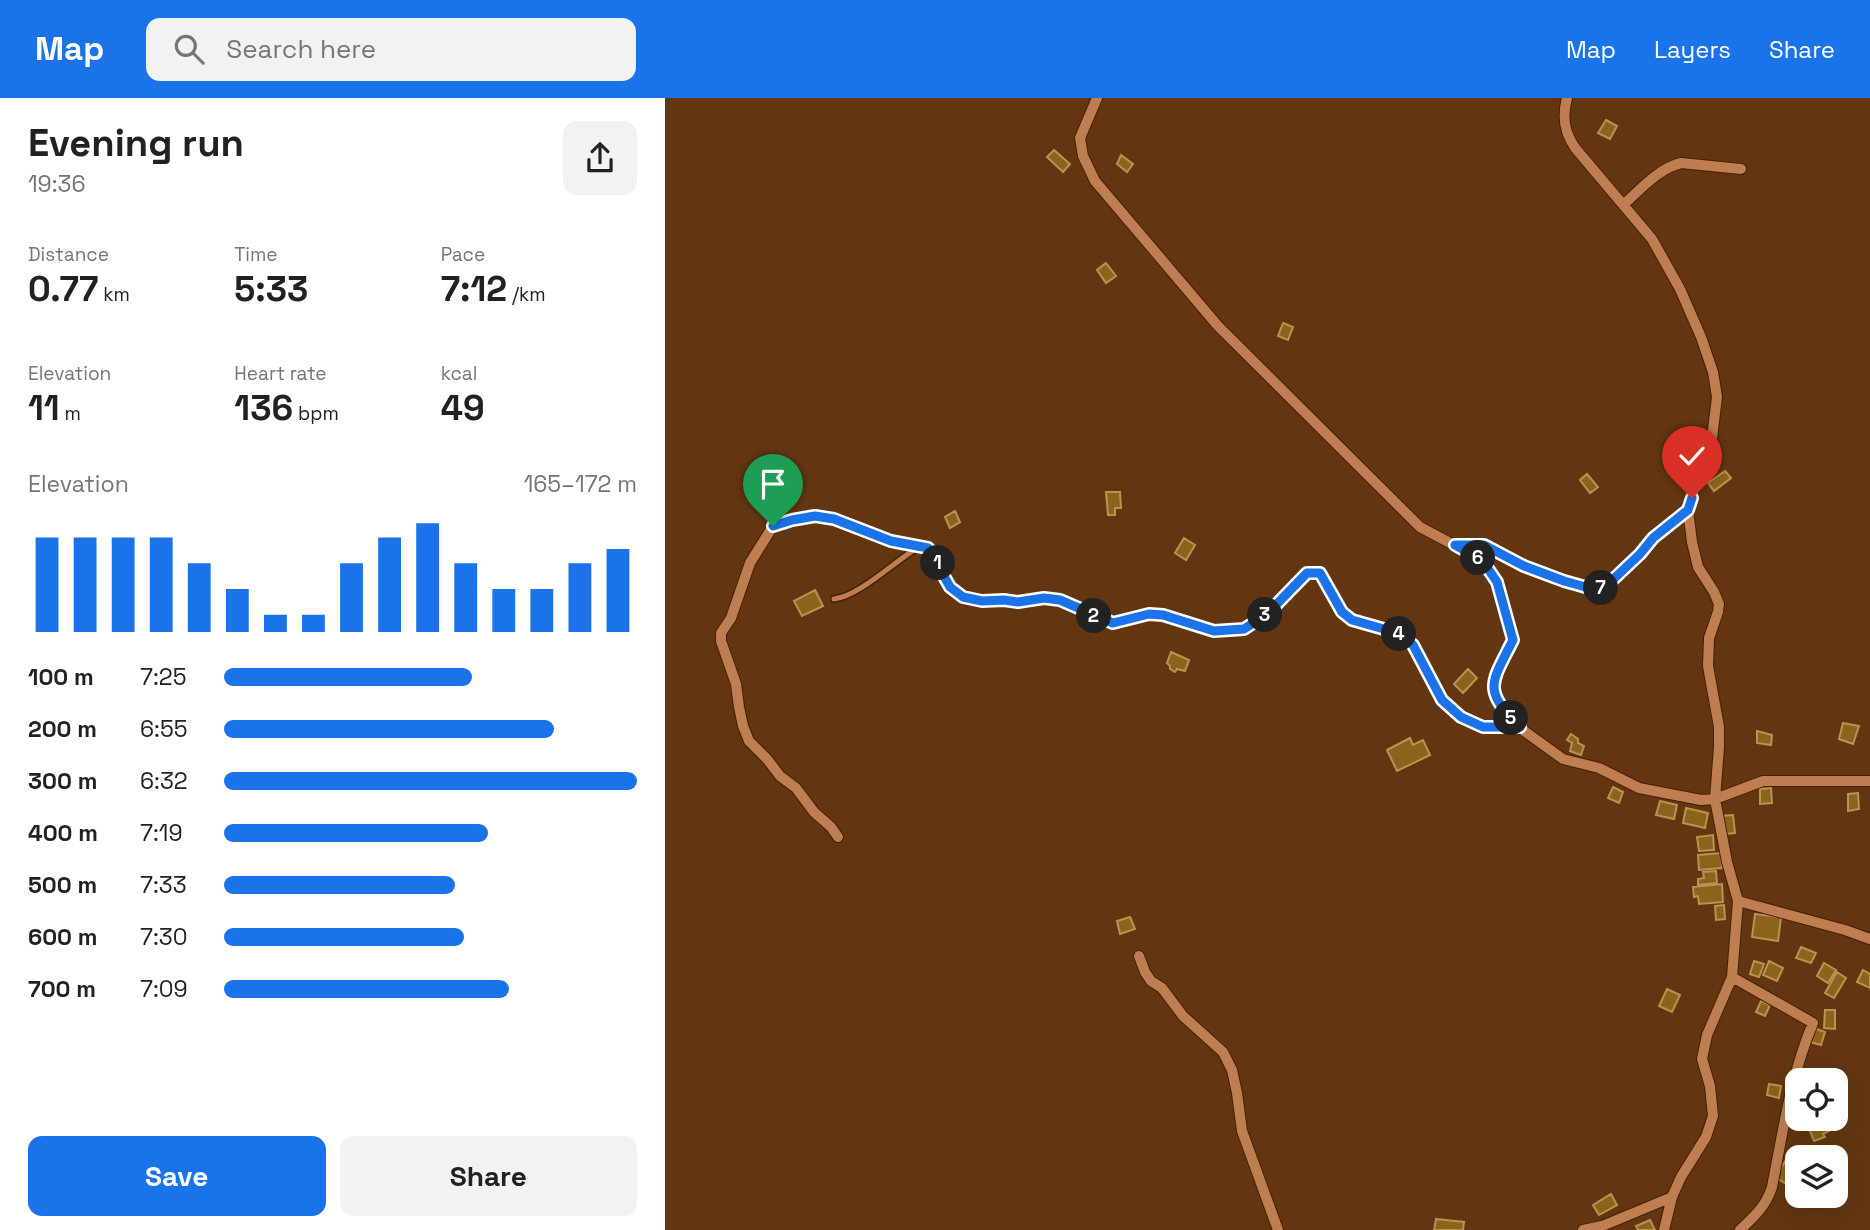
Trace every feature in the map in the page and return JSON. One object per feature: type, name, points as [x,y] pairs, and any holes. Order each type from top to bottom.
[{"type":"street","points":[[1097,98],[1080,138],[1083,156],[1095,181],[1218,327],[1420,527],[1482,560],[1497,582],[1513,640],[1494,679],[1495,696],[1503,711],[1520,727],[1563,759],[1599,768],[1639,788],[1701,800],[1715,799],[1763,781],[1870,781]]},
{"type":"street","points":[[1567,98],[1564,122],[1571,143],[1652,239],[1680,289],[1701,337],[1713,372],[1717,397],[1712,438],[1697,475],[1688,510],[1698,566],[1719,604],[1709,638],[1708,666],[1719,727],[1715,799],[1727,862],[1738,901],[1732,977],[1707,1035],[1702,1059],[1710,1086],[1713,1116],[1706,1137],[1672,1197],[1664,1230]]},
{"type":"street","points":[[1623,205],[1672,165],[1681,163],[1741,169]]},
{"type":"street","points":[[1455,545],[1484,545],[1524,566],[1564,581],[1589,588],[1604,588],[1653,538],[1688,510]]},
{"type":"street","points":[[838,837],[796,788],[780,776],[749,740],[743,726],[736,684],[721,642],[722,633],[731,618],[750,563],[760,545],[773,526],[803,518],[825,516],[891,541],[928,548],[937,558],[950,587],[963,597],[982,601],[1018,602],[1044,598],[1060,600],[1113,623],[1149,614],[1163,615],[1214,631],[1244,629],[1267,614],[1307,573],[1320,573],[1342,612],[1352,620],[1398,633],[1413,645],[1442,700],[1461,717],[1483,727],[1520,727]]},
{"type":"street","points":[[1738,901],[1870,939]]},
{"type":"street","points":[[1139,956],[1151,981],[1162,988],[1183,1016],[1223,1052],[1232,1070],[1242,1131],[1278,1230]]},
{"type":"street","points":[[1732,977],[1813,1023],[1789,1096],[1768,1201],[1740,1230]]},
{"type":"street","points":[[1583,1230],[1602,1226],[1672,1197]]},
{"type":"lane","points":[[834,598],[842,598],[857,589],[919,546]]},
{"type":"building","points":[[1606,120],[1617,126],[1610,139],[1598,133]]},
{"type":"building","points":[[1054,150],[1070,164],[1063,172],[1047,157]]},
{"type":"building","points":[[1121,155],[1133,164],[1127,172],[1117,164]]},
{"type":"building","points":[[1106,263],[1116,276],[1106,283],[1097,270]]},
{"type":"building","points":[[1283,323],[1293,327],[1288,340],[1278,336]]},
{"type":"building","points":[[1725,471],[1731,478],[1714,491],[1708,483]]},
{"type":"building","points":[[1587,474],[1598,487],[1590,493],[1580,480]]},
{"type":"building","points":[[1106,492],[1120,492],[1121,508],[1115,508],[1115,515],[1108,515]]},
{"type":"building","points":[[955,511],[960,522],[950,528],[945,517]]},
{"type":"building","points":[[1184,538],[1195,545],[1186,560],[1175,553]]},
{"type":"building","points":[[815,590],[823,606],[802,616],[794,601]]},
{"type":"building","points":[[1171,652],[1189,660],[1185,671],[1177,669],[1175,672],[1170,669],[1167,663]]},
{"type":"building","points":[[1468,669],[1477,678],[1463,693],[1454,684]]},
{"type":"building","points":[[1843,723],[1859,726],[1853,744],[1839,739]]},
{"type":"building","points":[[1757,731],[1772,735],[1771,745],[1757,743]]},
{"type":"building","points":[[1571,734],[1584,746],[1581,755],[1570,751],[1572,743],[1567,740]]},
{"type":"building","points":[[1410,738],[1413,745],[1423,740],[1430,755],[1397,771],[1387,750]]},
{"type":"building","points":[[1613,787],[1623,792],[1619,803],[1608,798]]},
{"type":"building","points":[[1771,788],[1772,803],[1760,804],[1760,789]]},
{"type":"building","points":[[1858,793],[1859,809],[1848,811],[1848,794]]},
{"type":"building","points":[[1660,801],[1677,805],[1674,819],[1656,815]]},
{"type":"building","points":[[1686,808],[1708,813],[1705,828],[1683,823]]},
{"type":"building","points":[[1733,815],[1735,833],[1726,834],[1721,816]]},
{"type":"building","points":[[1713,835],[1714,850],[1699,851],[1697,837]]},
{"type":"building","points":[[1721,853],[1722,868],[1699,870],[1698,855]]},
{"type":"building","points":[[1716,871],[1717,883],[1698,885],[1698,879],[1704,878],[1703,872]]},
{"type":"building","points":[[1722,884],[1723,902],[1699,904],[1698,896],[1694,897],[1693,887]]},
{"type":"building","points":[[1724,905],[1725,919],[1716,920],[1715,906]]},
{"type":"building","points":[[1755,914],[1781,917],[1778,941],[1752,937]]},
{"type":"building","points":[[1130,917],[1135,929],[1120,934],[1117,921]]},
{"type":"building","points":[[1801,947],[1816,953],[1811,963],[1796,958]]},
{"type":"building","points":[[1754,961],[1764,964],[1759,977],[1750,974]]},
{"type":"building","points":[[1769,961],[1783,968],[1777,981],[1763,975]]},
{"type":"building","points":[[1824,963],[1836,970],[1828,983],[1817,976]]},
{"type":"building","points":[[1863,970],[1870,974],[1870,988],[1857,982]]},
{"type":"building","points":[[1837,972],[1846,978],[1834,998],[1825,993]]},
{"type":"building","points":[[1667,989],[1680,995],[1672,1012],[1659,1006]]},
{"type":"building","points":[[1761,1001],[1770,1005],[1765,1016],[1756,1012]]},
{"type":"building","points":[[1825,1010],[1835,1010],[1835,1029],[1824,1028]]},
{"type":"building","points":[[1814,1028],[1825,1032],[1821,1045],[1810,1042]]},
{"type":"building","points":[[1769,1084],[1781,1086],[1779,1098],[1767,1095]]},
{"type":"building","points":[[1810,1131],[1829,1131],[1823,1134],[1825,1137],[1814,1141]]},
{"type":"building","points":[[1785,1162],[1785,1183],[1775,1177]]},
{"type":"building","points":[[1611,1194],[1617,1205],[1599,1215],[1593,1205]]},
{"type":"building","points":[[1436,1219],[1464,1222],[1463,1230],[1434,1230]]},
{"type":"building","points":[[1650,1220],[1655,1230],[1638,1230],[1636,1226]]},
{"type":"route","points":[[773,526],[792,520],[825,516],[891,541],[928,548],[937,558],[950,587],[963,597],[982,601],[1018,602],[1044,598],[1060,600],[1113,623],[1149,614],[1163,615],[1214,631],[1244,629],[1267,614],[1307,573],[1320,573],[1342,612],[1352,620],[1398,633],[1413,645],[1442,700],[1461,717],[1483,727],[1520,727],[1503,711],[1495,696],[1494,679],[1513,640],[1497,582],[1482,560],[1455,545],[1484,545],[1524,566],[1564,581],[1589,588],[1604,588],[1653,538],[1688,510],[1692,498]]}]
